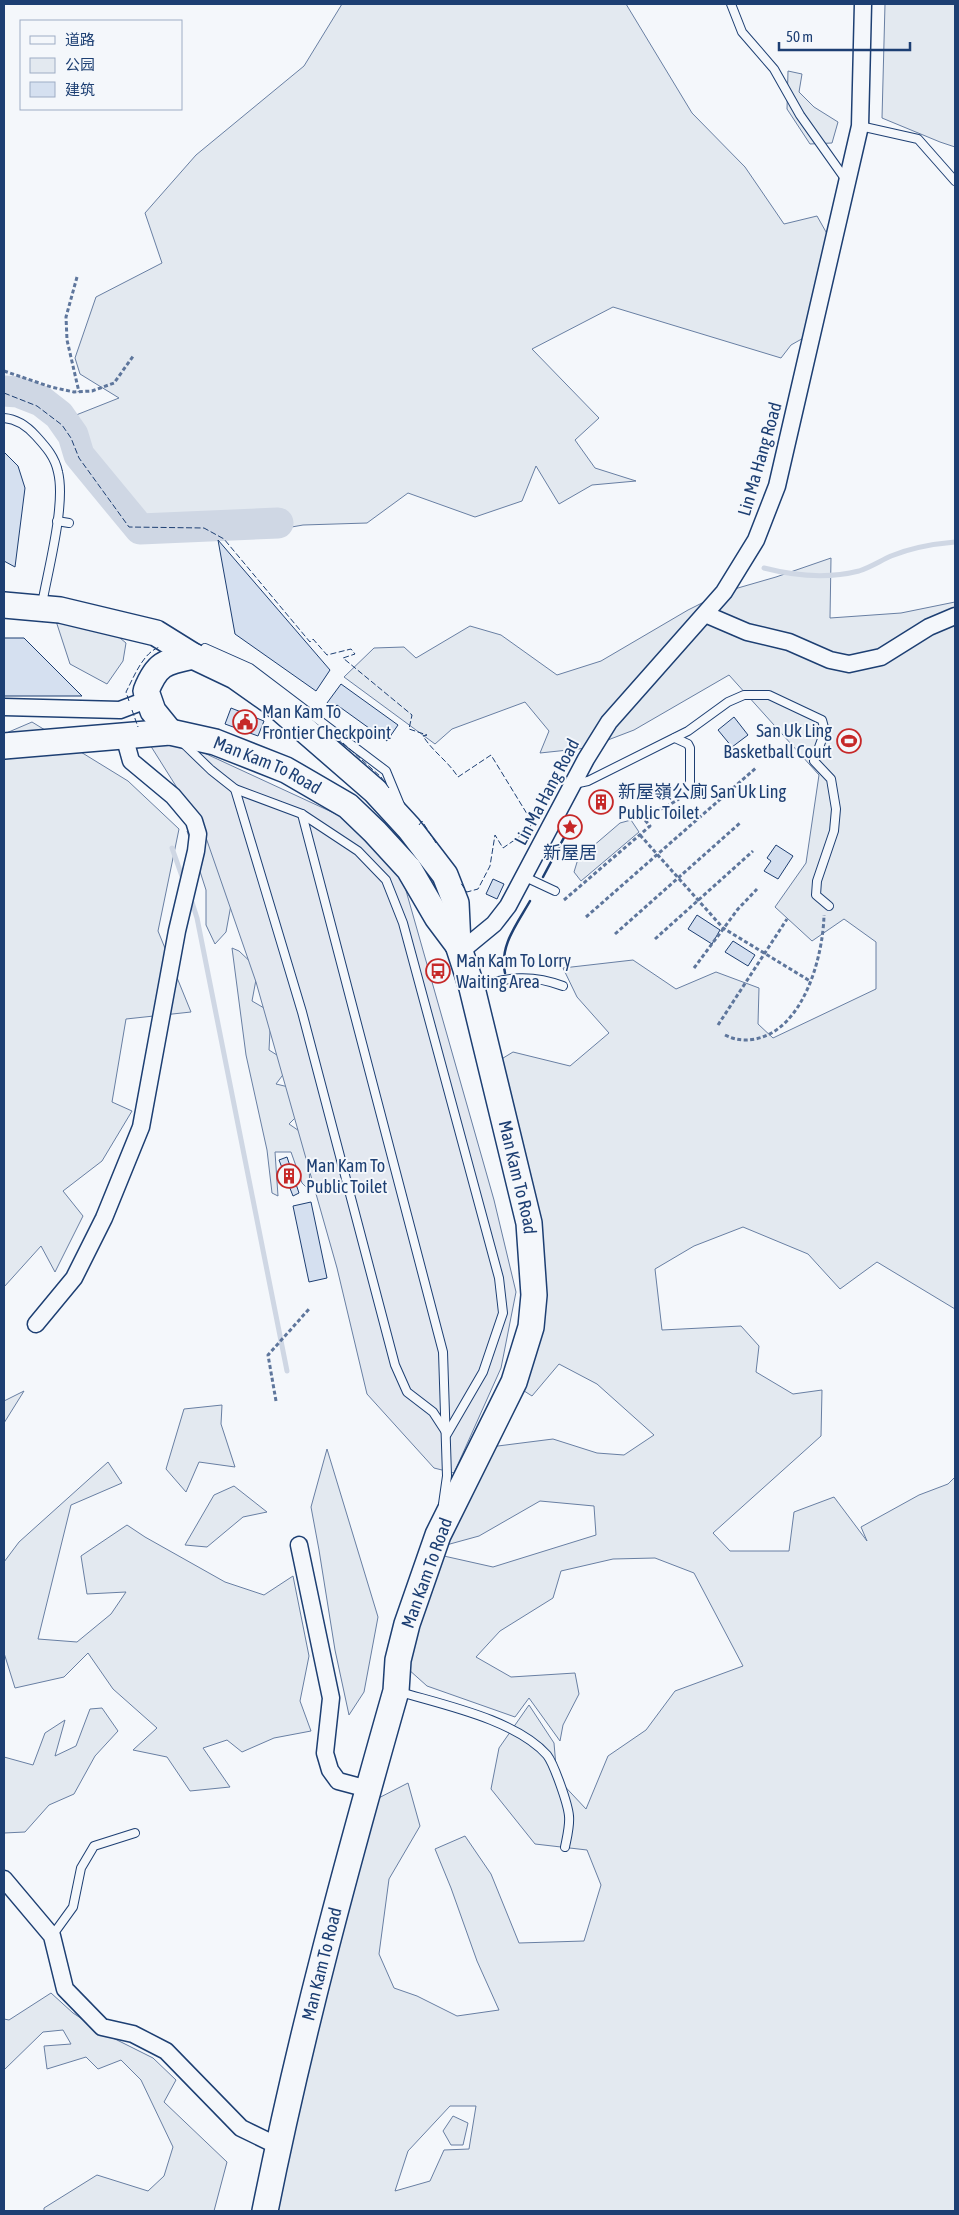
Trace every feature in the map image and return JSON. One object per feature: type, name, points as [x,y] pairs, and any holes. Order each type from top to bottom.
[{"type":"main road","name":"Man Kam To Road","points":[[4,605],[60,610],[156,633],[194,648],[276,705],[375,791],[409,828],[445,875],[456,903],[459,948],[472,988],[529,1223],[534,1295],[531,1327],[514,1382],[438,1535],[407,1624],[398,1660],[396,1691],[335,1909],[278,2146],[265,2211]]},
{"type":"main road","points":[[170,732],[153,711],[146,691],[153,674],[168,661],[194,648]]},
{"type":"main road","name":"Man Kam To Road","points":[[4,746],[170,732],[215,742],[286,770],[348,806],[409,869],[436,918],[459,948]]},
{"type":"street","name":"Lin Ma Hang Road","points":[[459,948],[494,924],[508,906],[609,722],[705,614],[728,585],[756,540],[777,486],[860,126],[862,4]]},
{"type":"street","points":[[705,614],[747,632],[789,642],[830,660],[848,664],[881,657],[929,627],[955,616]]},
{"type":"street","points":[[4,707],[120,710],[149,699]]},
{"type":"street","points":[[36,1324],[74,1278],[104,1218],[141,1127],[177,932],[196,851],[198,834],[194,821],[173,796],[131,761],[126,743],[133,736]]},
{"type":"street","points":[[299,1545],[331,1698],[325,1753],[330,1770],[338,1780],[368,1789]]},
{"type":"street","points":[[4,1879],[52,1936],[65,1989],[102,2027],[133,2034],[166,2051],[241,2128],[278,2146]]},
{"type":"lane","points":[[731,4],[742,32],[774,68],[800,115],[848,182]]},
{"type":"lane","points":[[860,126],[918,139],[955,181]]},
{"type":"lane","points":[[4,418],[10,418],[28,427],[51,453],[58,472],[59,508],[41,609]]},
{"type":"lane","points":[[57,521],[69,523]]},
{"type":"lane","points":[[574,784],[588,781],[676,738],[728,702],[744,695],[769,695],[822,720],[825,731],[814,761],[831,779],[836,809],[834,831],[817,881],[816,895],[827,904]]},
{"type":"lane","points":[[170,732],[211,770],[235,789],[302,814],[358,851],[386,880],[402,923],[499,1278],[503,1313],[483,1372],[447,1434]]},
{"type":"lane","points":[[676,738],[688,744],[690,748],[690,794]]},
{"type":"lane","points":[[235,789],[302,1012],[395,1366],[407,1392],[433,1412],[447,1434]]},
{"type":"lane","points":[[302,814],[443,1352],[448,1476],[438,1535]]},
{"type":"lane","points":[[525,877],[555,891]]},
{"type":"lane","points":[[472,988],[498,980],[521,977],[547,980],[563,986]]},
{"type":"lane","points":[[396,1691],[478,1716],[524,1736],[548,1756],[562,1792],[569,1817],[566,1847]]},
{"type":"lane","points":[[52,1936],[73,1907],[81,1868],[94,1846],[135,1833]]},
{"type":"path","points":[[77,278],[66,317],[67,340],[79,392]]},
{"type":"path","points":[[4,371],[51,387],[79,392],[92,392],[114,383],[134,355]]},
{"type":"path","points":[[586,918],[757,767]]},
{"type":"path","points":[[564,901],[650,826],[640,814],[664,808],[690,794]]},
{"type":"path","points":[[615,934],[740,823]]},
{"type":"path","points":[[640,835],[723,928],[810,981]]},
{"type":"path","points":[[655,939],[754,851]]},
{"type":"path","points":[[694,968],[738,909],[757,889]]},
{"type":"path","points":[[725,1035],[733,1039],[748,1040],[767,1036],[780,1028],[794,1011],[807,992],[823,937],[827,904]]},
{"type":"path","points":[[718,1025],[787,919]]},
{"type":"path","points":[[276,1401],[268,1355],[309,1309]]},
{"type":"green space","points":[[342,4],[626,4],[692,113],[745,167],[784,224],[817,216],[830,239],[814,332],[791,345],[781,358],[613,307],[532,349],[599,418],[575,440],[595,468],[636,481],[592,485],[559,504],[536,466],[522,501],[475,517],[408,493],[367,523],[303,525],[224,539],[188,530],[165,540],[142,539],[81,464],[66,419],[119,398],[80,374],[75,358],[96,297],[162,263],[145,213],[196,155],[304,66]]},
{"type":"green space","points":[[885,4],[955,4],[955,147],[882,118]]},
{"type":"green space","points":[[788,71],[802,74],[799,92],[814,107],[838,122],[832,143],[810,144],[787,109]]},
{"type":"green space","points":[[831,558],[830,618],[901,613],[955,602],[955,1309],[877,1262],[840,1289],[808,1254],[743,1227],[694,1246],[655,1269],[662,1330],[741,1326],[759,1346],[756,1372],[793,1394],[822,1390],[821,1436],[713,1533],[730,1551],[789,1551],[794,1512],[834,1497],[867,1541],[861,1527],[919,1495],[948,1484],[955,1477],[955,2211],[268,2211],[363,1806],[408,1783],[420,1826],[389,1879],[379,1954],[394,1988],[417,1996],[457,2016],[499,2010],[477,1961],[435,1849],[465,1836],[491,1874],[519,1943],[584,1941],[601,1885],[587,1850],[535,1844],[491,1789],[499,1748],[529,1705],[554,1743],[557,1778],[586,1809],[608,1756],[646,1730],[675,1691],[743,1666],[694,1573],[655,1558],[613,1559],[561,1571],[553,1598],[500,1631],[476,1657],[511,1677],[575,1673],[579,1694],[563,1725],[560,1741],[529,1698],[515,1717],[427,1686],[398,1660],[426,1552],[493,1567],[596,1535],[594,1506],[540,1501],[479,1536],[439,1547],[490,1447],[553,1439],[597,1453],[624,1455],[654,1435],[597,1384],[559,1364],[532,1396],[518,1387],[543,1296],[495,1063],[513,1052],[570,1066],[609,1033],[577,997],[563,968],[633,960],[676,989],[716,972],[759,988],[758,1024],[773,1038],[876,989],[876,942],[844,919],[812,941],[775,907],[806,863],[819,775],[729,675],[634,730],[587,748],[540,753],[549,731],[525,702],[452,729],[435,744],[344,677],[374,648],[404,647],[416,658],[470,626],[501,635],[557,675],[601,661],[688,610],[724,592]],"holes":[[[450,2106],[476,2106],[469,2149],[444,2150],[430,2181],[395,2191],[408,2151]]]},
{"type":"green space","points":[[56,621],[114,633],[126,643],[123,661],[107,684],[70,664]]},
{"type":"green space","points":[[32,722],[128,781],[179,829],[158,931],[191,1012],[126,1019],[112,1102],[132,1111],[102,1161],[63,1191],[83,1216],[55,1272],[41,1246],[4,1287],[4,734]]},
{"type":"green space","points":[[631,820],[639,832],[581,881],[574,872],[578,859],[620,823]]},
{"type":"green space","points":[[212,830],[235,883],[226,932],[215,944],[206,925],[206,890],[187,831]]},
{"type":"green space","points":[[232,948],[239,951],[258,969],[252,1001],[271,1012],[269,1050],[291,1064],[276,1084],[297,1089],[309,1104],[289,1124],[308,1137],[310,1191],[302,1183],[291,1152],[275,1152],[278,1196],[272,1193],[267,1150],[246,1055]]},
{"type":"green space","points":[[24,1391],[4,1423],[4,1401]]},
{"type":"green space","points":[[222,1405],[221,1424],[235,1467],[199,1462],[186,1492],[166,1469],[184,1409]]},
{"type":"green space","points":[[327,1449],[378,1617],[364,1692],[349,1715],[335,1650],[311,1507]]},
{"type":"green space","points":[[108,1462],[122,1483],[71,1505],[38,1639],[77,1642],[111,1614],[126,1592],[87,1594],[81,1556],[127,1525],[225,1582],[264,1595],[293,1576],[309,1656],[300,1701],[311,1731],[274,1738],[242,1752],[227,1740],[203,1748],[230,1787],[190,1791],[167,1757],[133,1750],[157,1728],[113,1689],[88,1653],[64,1677],[15,1688],[4,1653],[4,1562],[19,1542]]},
{"type":"green space","points":[[234,1486],[267,1512],[243,1517],[207,1547],[185,1545],[214,1495]]},
{"type":"green space","points":[[102,1708],[118,1731],[95,1756],[74,1794],[49,1805],[25,1832],[4,1833],[4,1757],[33,1765],[45,1733],[65,1720],[55,1756],[76,1746],[90,1709]]},
{"type":"green space","points":[[51,1993],[73,2013],[105,2034],[153,2058],[176,2080],[164,2102],[227,2162],[214,2211],[44,2211],[44,2208],[97,2175],[148,2191],[164,2176],[173,2147],[141,2080],[121,2060],[98,2069],[86,2057],[47,2069],[44,2046],[71,2044],[63,2030],[43,2032],[4,2070],[4,2019],[9,2020]]},
{"type":"green space","points":[[453,2116],[468,2123],[463,2145],[451,2145],[443,2131]]},
{"type":"shaded area","points":[[135,721],[375,832],[405,887],[494,1200],[516,1292],[501,1368],[454,1473],[434,1468],[367,1394],[337,1268],[256,982],[203,829]]},
{"type":"building","points":[[4,452],[18,466],[25,488],[15,567],[4,561]]},
{"type":"building","points":[[218,540],[330,670],[316,691],[235,634]]},
{"type":"building","points":[[4,638],[24,638],[82,696],[4,696]]},
{"type":"building","points":[[341,684],[398,725],[387,741],[337,705],[334,708],[327,703]]},
{"type":"building","name":"Man Kam To Frontier Checkpoint","points":[[231,708],[264,721],[258,736],[225,724]]},
{"type":"building","points":[[734,717],[748,735],[732,747],[718,730]]},
{"type":"building","name":"新屋嶺公廁 San Uk Ling Public Toilet","points":[[601,795],[607,798],[601,810],[595,807]]},
{"type":"building","points":[[776,845],[793,856],[778,879],[764,871],[771,861],[767,858]]},
{"type":"building","points":[[493,879],[504,884],[497,899],[486,894]]},
{"type":"building","points":[[697,915],[720,930],[712,944],[688,929]]},
{"type":"building","points":[[733,941],[755,955],[748,966],[725,952]]},
{"type":"building","name":"Man Kam To Public Toilet","points":[[287,1157],[299,1193],[293,1196],[279,1160]]},
{"type":"building","points":[[311,1202],[327,1278],[309,1282],[293,1206]]},
{"type":"waterway","points":[[4,391],[18,392],[41,401],[59,415],[73,435],[79,455],[140,529],[278,523]]},
{"type":"waterway","points":[[764,568],[811,576],[835,575],[859,571],[907,550],[955,542]]},
{"type":"waterway","points":[[172,848],[184,882]]},
{"type":"waterway","points":[[190,896],[197,918],[287,1371]]},
{"type":"fence","points":[[4,393],[37,406],[62,425],[71,438],[79,458],[129,527],[204,528],[224,539],[310,642],[313,639],[327,655],[351,649],[355,654],[343,658],[412,715],[409,729],[427,735],[423,736],[458,777],[491,755],[532,822],[529,830],[503,848],[495,835],[490,866],[478,889],[467,892],[460,882]]},
{"type":"fence","points":[[129,701],[126,692],[144,659],[160,647]]},
{"type":"fence","points":[[132,710],[138,727]]},
{"type":"fence","points":[[324,726],[381,777],[389,788]]},
{"type":"fence","points":[[419,825],[422,821],[436,843]]},
{"type":"wall","points":[[543,877],[568,830]]},
{"type":"wall","points":[[505,973],[504,963],[507,944],[530,901]]},
{"type":"place","name":"Man Kam To Frontier Checkpoint","points":[[245,722]]},
{"type":"place","name":"San Uk Ling Basketball Court","points":[[849,741]]},
{"type":"place","name":"新屋嶺公廁 San Uk Ling Public Toilet","points":[[601,802]]},
{"type":"place","name":"新屋居","points":[[570,827]]},
{"type":"place","name":"Man Kam To Lorry Waiting Area","points":[[438,971]]},
{"type":"place","name":"Man Kam To Public Toilet","points":[[289,1176]]}]
